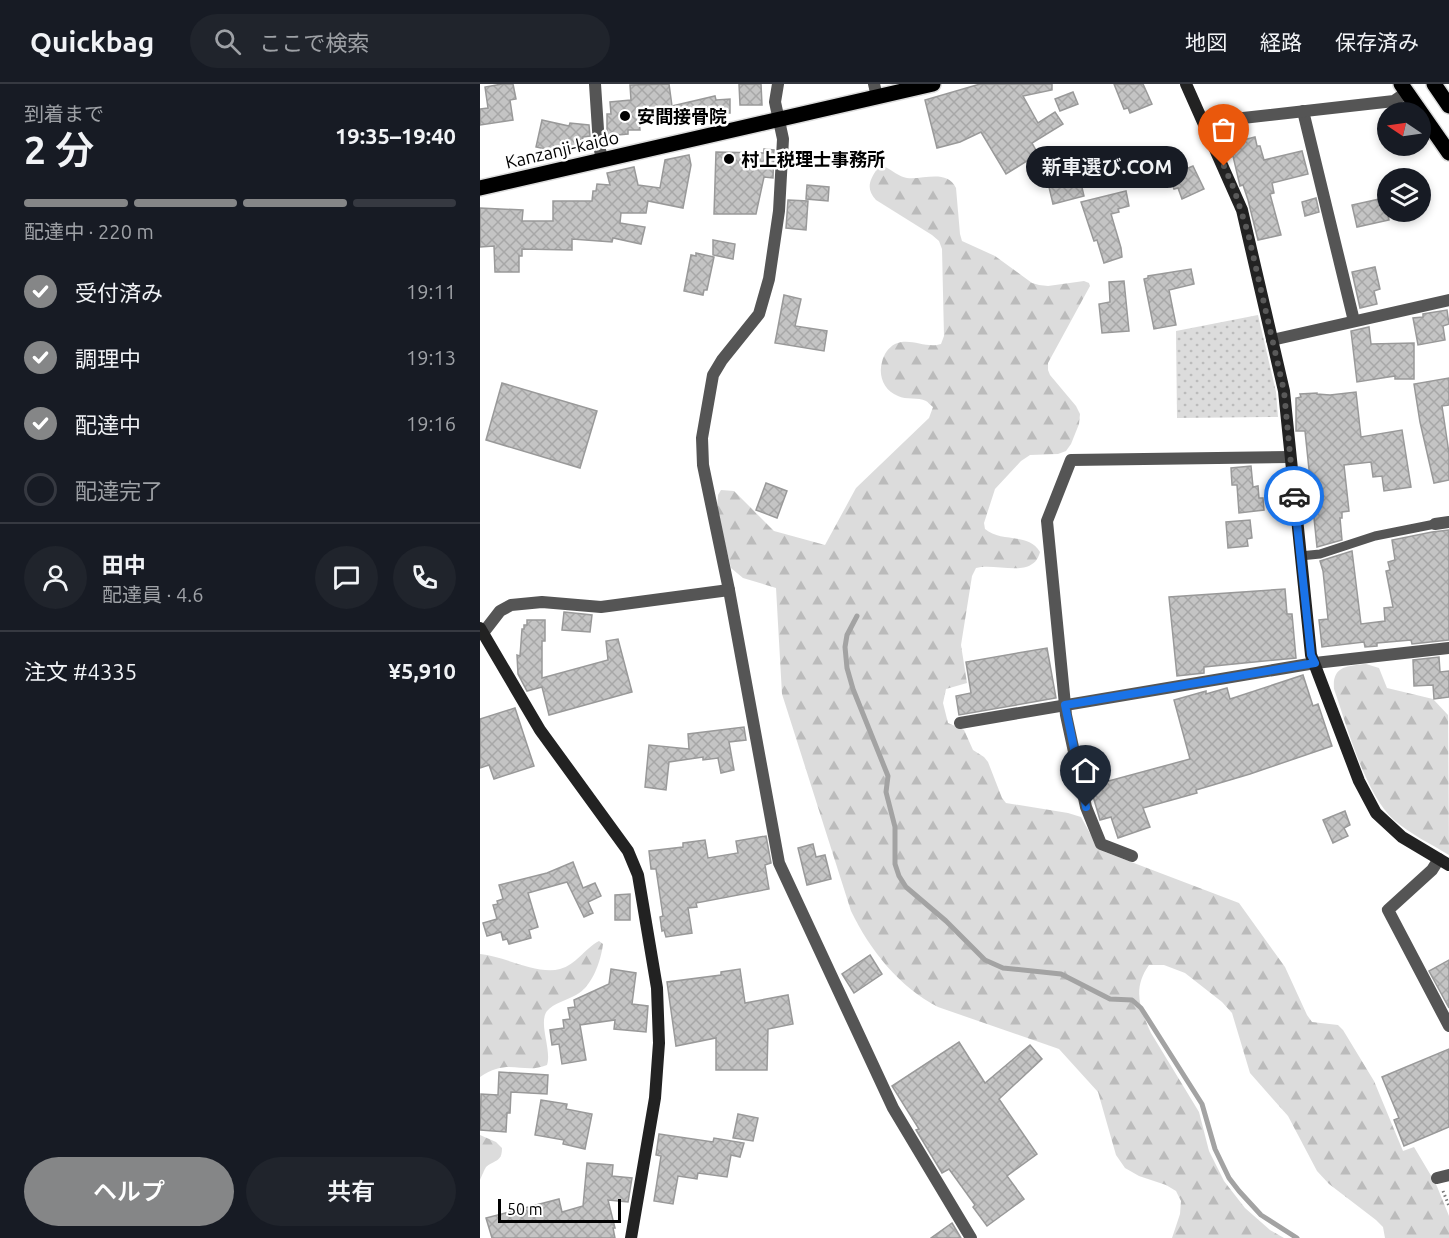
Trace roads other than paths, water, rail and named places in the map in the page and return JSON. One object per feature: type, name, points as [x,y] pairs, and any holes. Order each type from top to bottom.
[{"type":"main road","name":"Kanzanji-kaido","points":[[480,188],[779,119],[876,90],[933,84]]},
{"type":"main road","points":[[1434,84],[1449,106]]},
{"type":"main road","points":[[1404,88],[1449,153]]},
{"type":"street","points":[[595,84],[602,160]]},
{"type":"street","points":[[778,84],[775,102],[783,139],[778,210],[765,297],[754,322],[722,360],[713,375],[702,438],[703,465],[729,590],[779,863],[893,1108],[971,1238]]},
{"type":"street","points":[[1186,84],[1242,210],[1284,391],[1311,655],[1366,798],[1388,826],[1444,862],[1388,910],[1449,1026]]},
{"type":"street","points":[[1206,126],[1216,121],[1394,101],[1404,88]]},
{"type":"street","points":[[1303,111],[1354,321]]},
{"type":"street","points":[[1272,340],[1449,300]]},
{"type":"street","points":[[1132,856],[1101,844],[1086,807],[1065,705],[1047,521],[1071,460],[1290,457]]},
{"type":"street","points":[[1435,524],[1449,522]]},
{"type":"street","points":[[631,1238],[655,1098],[659,1043],[657,988],[638,875],[624,845],[540,730],[481,631],[500,610],[511,604],[542,602],[609,607],[729,590]]},
{"type":"street","points":[[960,723],[1315,663],[1449,648]]},
{"type":"lane","points":[[1300,556],[1320,554],[1375,536],[1435,524]]},
{"type":"waterway","points":[[857,616],[847,635],[845,647],[847,668],[853,689],[888,776],[886,792],[895,827],[895,864],[906,887],[946,921],[985,960],[1003,968],[1061,974],[1110,999],[1132,1000],[1141,1008],[1202,1104],[1215,1149],[1229,1178],[1261,1215],[1297,1238]]},
{"type":"place","name":"安間接骨院","points":[[625,116]]},
{"type":"place","name":"村上税理士事務所","points":[[729,159]]},
{"type":"place","name":"新車選び.COM","points":[[1224,166]]}]
